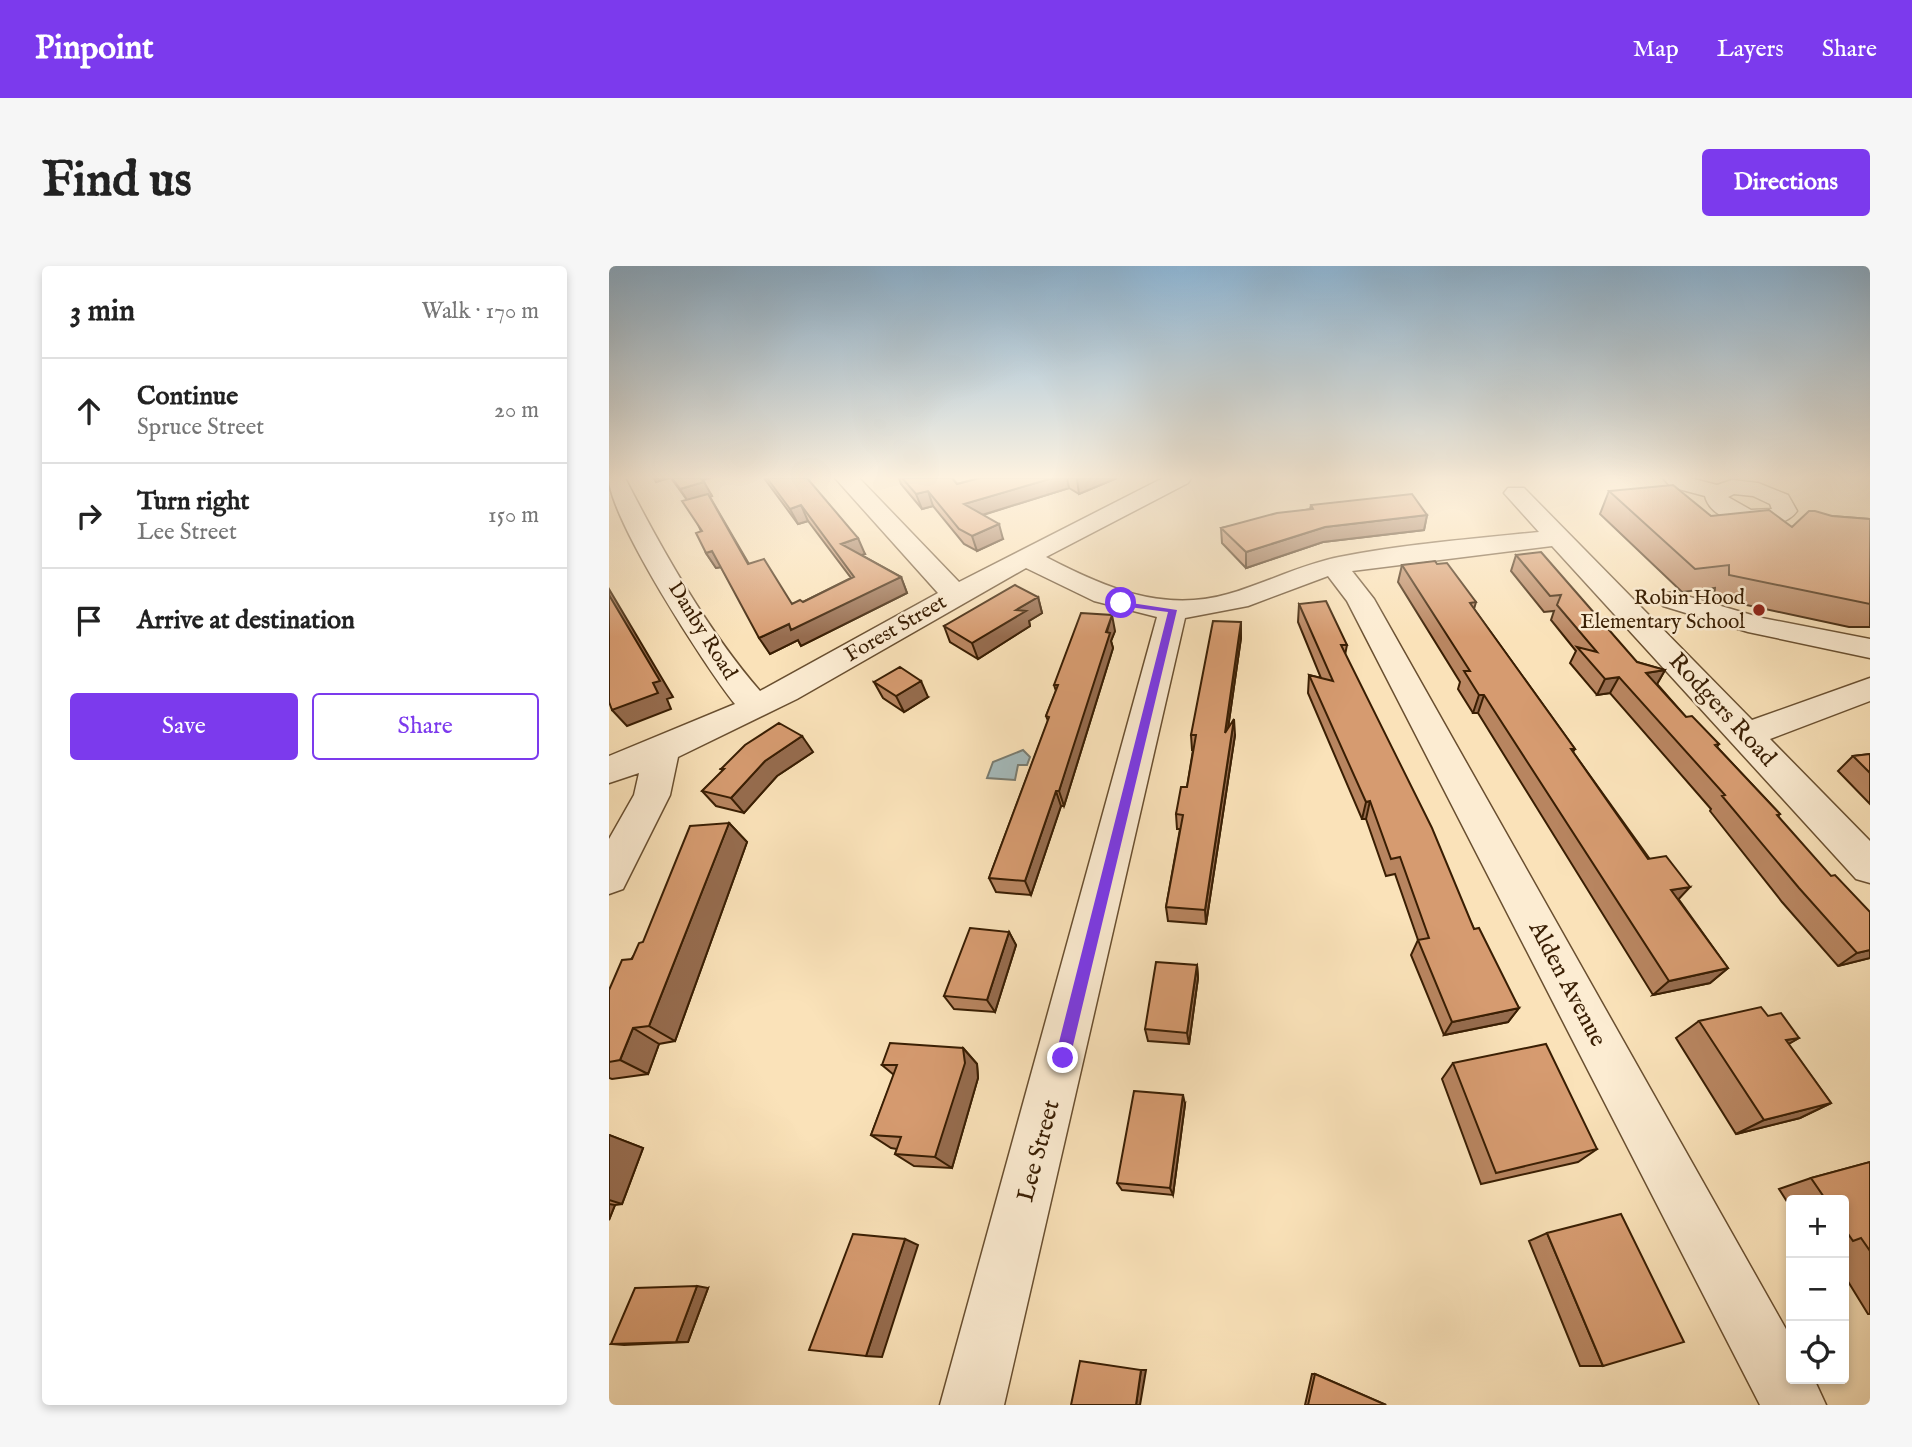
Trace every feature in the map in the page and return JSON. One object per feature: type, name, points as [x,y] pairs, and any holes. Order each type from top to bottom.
[{"type":"street","name":"Danby Road","points":[[640,531],[730,677],[755,707]]},
{"type":"street","points":[[894,531],[941,583],[957,594]]},
{"type":"street","name":"Forest Street","points":[[609,770],[662,751],[755,707],[957,594],[1078,531]]},
{"type":"street","name":"Rodgers Road","points":[[1553,531],[1870,867]]},
{"type":"street","points":[[1027,558],[1121,603],[1173,610],[1200,609],[1231,602],[1283,581],[1334,566],[1560,538]]},
{"type":"street","name":"Alden Avenue","points":[[1334,566],[1360,599],[1794,1405]]},
{"type":"street","points":[[1673,600],[1758,626],[1847,642],[1870,649]]},
{"type":"street","name":"Lee Street","points":[[972,1405],[1173,610]]},
{"type":"street","points":[[1746,735],[1870,689]]},
{"type":"street","points":[[609,877],[650,800],[662,751]]},
{"type":"shaded area","points":[[1023,750],[1030,757],[1027,765],[1018,765],[1015,780],[987,778],[993,762]]},
{"type":"building","points":[[729,531],[748,564],[764,559],[792,604],[800,600],[803,602],[854,577],[820,531],[852,531],[858,538],[841,544],[901,577],[791,630],[789,624],[759,638],[712,551],[706,553],[696,533]]},
{"type":"building","points":[[963,531],[983,531],[972,536]]},
{"type":"building","points":[[1224,531],[1312,531],[1246,552]]},
{"type":"building","points":[[1653,531],[1870,531],[1870,604],[1729,575],[1729,565],[1695,569]]},
{"type":"building","points":[[1541,552],[1637,662],[1665,670],[1646,673],[1686,717],[1692,716],[1719,744],[1715,745],[1780,814],[1777,815],[1831,876],[1835,875],[1870,912],[1870,950],[1857,953],[1722,796],[1725,795],[1619,677],[1605,679],[1577,647],[1597,652],[1557,605],[1561,595],[1550,596],[1516,555]]},
{"type":"building","points":[[1435,561],[1437,564],[1447,563],[1476,602],[1470,603],[1575,749],[1571,749],[1648,859],[1666,856],[1690,887],[1671,890],[1728,968],[1669,981],[1484,695],[1479,695],[1464,671],[1470,671],[1402,565]]},
{"type":"building","points":[[1015,585],[1038,597],[1016,610],[1026,611],[972,643],[944,626]]},
{"type":"building","points":[[609,595],[660,681],[653,683],[658,693],[612,710],[609,702]]},
{"type":"building","points":[[1326,601],[1347,645],[1341,645],[1432,828],[1474,929],[1479,928],[1519,1008],[1452,1022],[1418,940],[1429,938],[1400,857],[1391,859],[1370,801],[1366,802],[1309,675],[1333,681],[1299,604]]},
{"type":"building","points":[[1081,613],[1112,615],[1106,632],[1110,633],[1059,791],[1056,791],[1025,881],[989,878],[1049,717],[1046,716],[1058,685],[1054,685]]},
{"type":"building","points":[[1213,621],[1241,622],[1225,733],[1234,719],[1205,910],[1166,907],[1183,815],[1176,814],[1181,787],[1187,787],[1196,735],[1191,735]]},
{"type":"building","points":[[900,667],[921,681],[896,696],[874,682]]},
{"type":"building","points":[[779,723],[802,736],[765,761],[731,798],[702,791],[745,745]]},
{"type":"building","points":[[1870,754],[1870,773],[1853,756]]},
{"type":"building","points":[[729,823],[649,1026],[633,1028],[620,1060],[609,1062],[609,990],[622,960],[632,959],[639,943],[643,942],[690,826]]},
{"type":"building","points":[[970,928],[1009,932],[987,1000],[944,996]]},
{"type":"building","points":[[1156,962],[1197,965],[1187,1033],[1145,1029]]},
{"type":"building","points":[[1761,1007],[1768,1016],[1781,1013],[1799,1038],[1786,1040],[1831,1103],[1764,1120],[1699,1021]]},
{"type":"building","points":[[890,1043],[963,1048],[965,1063],[935,1157],[895,1154],[901,1137],[871,1135],[897,1065],[882,1065]]},
{"type":"building","points":[[1546,1044],[1597,1149],[1496,1173],[1453,1063]]},
{"type":"building","points":[[1134,1091],[1183,1095],[1170,1188],[1117,1183]]},
{"type":"building","points":[[1870,1162],[1870,1251],[1861,1238],[1853,1241],[1849,1235],[1849,1195],[1823,1195],[1811,1178]]},
{"type":"building","points":[[1621,1214],[1684,1342],[1603,1366],[1547,1233]]},
{"type":"building","points":[[853,1234],[905,1239],[866,1356],[809,1350]]},
{"type":"building","points":[[697,1286],[676,1342],[611,1344],[635,1288]]},
{"type":"building","points":[[1080,1361],[1141,1370],[1136,1405],[1071,1405]]},
{"type":"building","points":[[1315,1374],[1386,1405],[1308,1405]]},
{"type":"place","name":"Robin Hood Elementary School","points":[[1759,610]]},
{"type":"route","points":[[1063,1058],[1173,610],[1121,603]]}]
